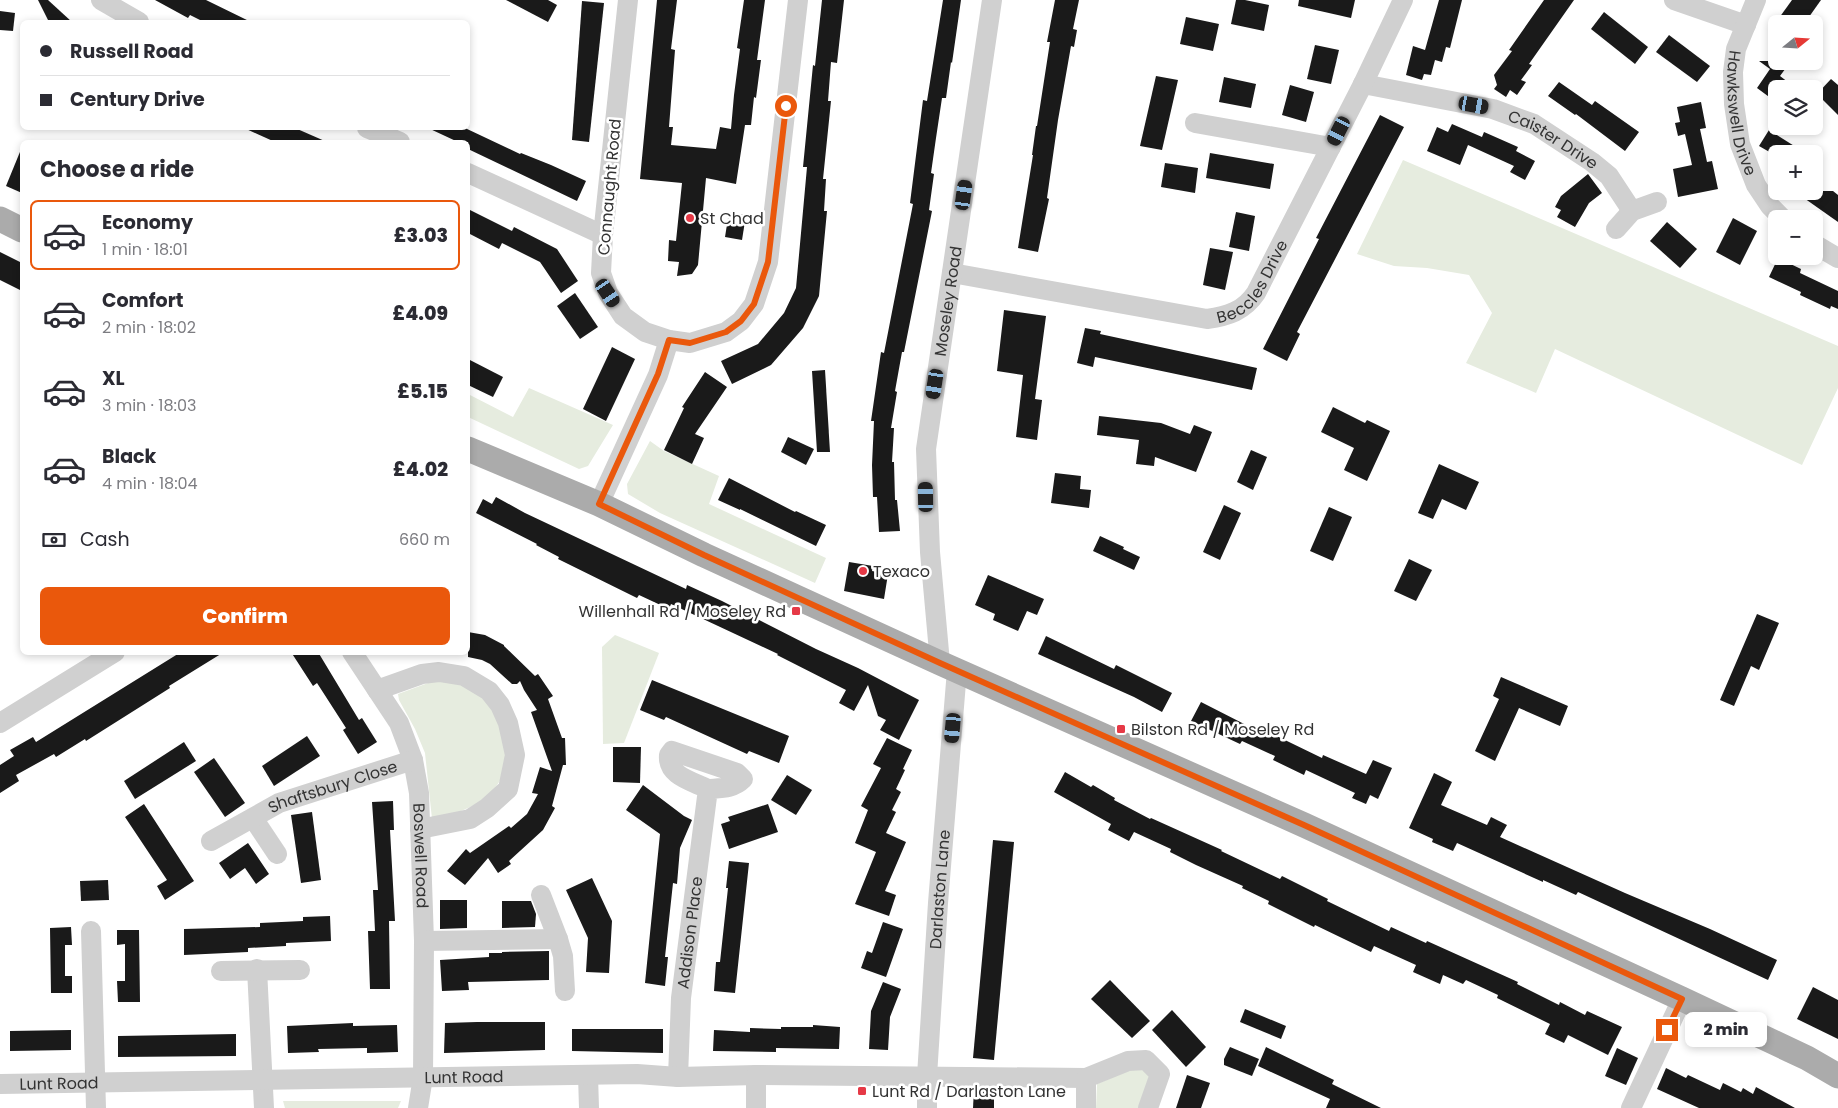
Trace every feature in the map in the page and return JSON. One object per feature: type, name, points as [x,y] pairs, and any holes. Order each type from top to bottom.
[{"type":"main road","points":[[0,220],[20,229]]},
{"type":"main road","points":[[470,450],[599,504],[704,555],[948,667],[1304,825],[1682,999],[1807,1058],[1838,1076]]},
{"type":"street","points":[[101,0],[136,20]]},
{"type":"street","name":"Connaught Road","points":[[628,0],[603,235],[601,273],[608,293],[622,316],[645,332],[669,340],[690,343],[726,332],[741,321],[754,304],[768,262],[798,0]]},
{"type":"street","name":"Moseley Road","points":[[948,667],[928,524],[926,449],[992,0]]},
{"type":"street","name":"Beccles Drive","points":[[952,273],[1207,319],[1222,317],[1248,304],[1256,293],[1331,147],[1403,0]]},
{"type":"street","points":[[1674,0],[1746,25]]},
{"type":"street","name":"Hawkswell Drive","points":[[1756,0],[1736,49],[1733,72],[1734,104],[1740,144],[1756,184],[1774,210]]},
{"type":"street","name":"Caister Drive","points":[[1363,84],[1493,109],[1534,124],[1592,162],[1609,176],[1632,211]]},
{"type":"street","points":[[1196,123],[1331,147]]},
{"type":"street","points":[[372,130],[395,140]]},
{"type":"street","points":[[470,175],[603,235]]},
{"type":"street","points":[[1616,229],[1632,211],[1657,202]]},
{"type":"street","points":[[1823,249],[1838,258]]},
{"type":"street","points":[[599,504],[658,374],[669,340]]},
{"type":"street","points":[[0,723],[107,655]]},
{"type":"street","name":"Boswell Road","points":[[354,655],[399,723],[413,760],[419,794],[424,941],[423,1077],[418,1108]]},
{"type":"street","name":"Darlaston Lane","points":[[927,1108],[927,1076],[938,903],[948,667]]},
{"type":"street","points":[[377,690],[422,674],[439,672],[464,676],[489,691],[500,705],[508,723],[515,754],[508,789],[487,808],[470,818],[420,829]]},
{"type":"street","name":"Shaftsbury Close","points":[[211,841],[279,803],[413,760]]},
{"type":"street","name":"Addison Place","points":[[678,1077],[681,998],[708,788]]},
{"type":"street","name":"Shaftsbury Close","points":[[252,818],[277,854]]},
{"type":"street","points":[[541,895],[563,956],[565,991]]},
{"type":"street","points":[[91,931],[96,1108]]},
{"type":"street","points":[[424,941],[558,939]]},
{"type":"street","points":[[257,969],[264,1108]]},
{"type":"street","points":[[221,970],[300,970]]},
{"type":"street","points":[[1631,1108],[1682,999]]},
{"type":"street","points":[[1086,1108],[1086,1078],[1128,1061],[1146,1060],[1160,1074],[1148,1108]]},
{"type":"street","name":"Lunt Road","points":[[0,1084],[637,1074],[678,1077],[756,1075],[1086,1078]]},
{"type":"street","points":[[588,1075],[589,1108]]},
{"type":"street","points":[[756,1075],[756,1108]]},
{"type":"shaded area","points":[[1403,160],[1838,346],[1838,388],[1802,465],[1555,349],[1536,393],[1466,363],[1492,313],[1469,275],[1427,268],[1394,266],[1357,254]]},
{"type":"shaded area","points":[[529,388],[613,425],[588,466],[579,469],[470,418],[470,395],[513,417]]},
{"type":"shaded area","points":[[650,441],[664,451],[719,476],[709,504],[826,558],[815,583],[660,513],[628,494],[627,484]]},
{"type":"shaded area","points":[[615,635],[659,653],[624,743],[603,744],[602,647]]},
{"type":"shaded area","points":[[439,679],[469,684],[496,711],[504,727],[507,757],[504,772],[497,785],[488,795],[462,811],[432,819],[425,753],[415,729],[399,700],[398,694]]},
{"type":"shaded area","points":[[1134,1068],[1144,1068],[1150,1074],[1141,1108],[1096,1108],[1097,1084]]},
{"type":"shaded area","points":[[283,1101],[401,1101],[398,1108],[285,1108]]},
{"type":"building","points":[[38,0],[48,0],[70,20],[48,20]]},
{"type":"building","points":[[155,0],[206,0],[247,20],[200,20],[190,15],[188,18]]},
{"type":"building","points":[[506,0],[548,0],[557,5],[548,22]]},
{"type":"building","points":[[657,0],[677,0],[671,49],[675,50],[669,127],[673,127],[671,145],[716,149],[720,127],[731,129],[740,49],[737,48],[744,0],[765,0],[757,60],[761,60],[756,98],[754,97],[751,125],[745,125],[736,184],[706,178],[698,265],[692,274],[677,276],[679,262],[668,261],[669,240],[676,241],[682,183],[640,179]]},
{"type":"building","points":[[822,0],[844,0],[837,63],[831,62],[828,101],[831,101],[823,179],[826,179],[824,211],[827,211],[819,296],[803,328],[771,365],[732,384],[721,361],[758,344],[784,313],[796,288],[807,167],[803,167],[813,65],[815,66]]},
{"type":"building","points":[[943,0],[961,0],[946,98],[942,98],[931,173],[934,174],[929,210],[932,211],[895,391],[897,392],[891,428],[894,428],[892,462],[894,462],[895,500],[897,500],[900,531],[879,532],[877,497],[873,497],[874,421],[871,421],[881,352],[884,353],[913,204],[910,203],[923,100],[927,101]]},
{"type":"building","points":[[1055,0],[1079,0],[1073,29],[1077,30],[1074,47],[1071,46],[1058,120],[1047,198],[1049,199],[1038,252],[1018,248],[1050,42],[1047,42]]},
{"type":"building","points":[[1236,0],[1269,5],[1264,31],[1231,24]]},
{"type":"building","points":[[1299,0],[1355,0],[1351,18],[1298,6]]},
{"type":"building","points":[[1439,0],[1462,0],[1450,48],[1446,47],[1442,62],[1435,60],[1431,75],[1424,74],[1422,80],[1406,75],[1413,46],[1425,50]]},
{"type":"building","points":[[1544,0],[1574,0],[1529,64],[1532,65],[1521,80],[1526,82],[1517,95],[1510,90],[1506,97],[1494,89],[1497,85],[1494,75],[1512,51],[1509,50]]},
{"type":"building","points":[[1792,0],[1821,0],[1810,15],[1781,15]]},
{"type":"building","points":[[582,1],[604,3],[589,142],[572,140]]},
{"type":"building","points":[[0,11],[15,13],[13,31],[0,30]]},
{"type":"building","points":[[1604,12],[1648,47],[1635,64],[1591,29]]},
{"type":"building","points":[[1186,17],[1219,24],[1213,51],[1180,44]]},
{"type":"building","points":[[1669,35],[1710,66],[1697,82],[1656,52]]},
{"type":"building","points":[[1315,45],[1339,50],[1331,84],[1307,79]]},
{"type":"building","points":[[1759,61],[1768,61],[1768,68]]},
{"type":"building","points":[[1769,70],[1784,70],[1780,76],[1785,80],[1768,80],[1768,96],[1757,88]]},
{"type":"building","points":[[1156,76],[1178,80],[1162,150],[1140,146]]},
{"type":"building","points":[[1224,77],[1256,84],[1251,108],[1219,102]]},
{"type":"building","points":[[1831,79],[1838,85],[1838,115],[1823,100],[1823,88]]},
{"type":"building","points":[[1559,82],[1592,105],[1595,101],[1639,132],[1625,151],[1576,114],[1548,96]]},
{"type":"building","points":[[1290,85],[1314,92],[1306,122],[1282,115]]},
{"type":"building","points":[[1701,102],[1706,128],[1700,129],[1707,162],[1712,161],[1718,189],[1678,197],[1673,169],[1692,165],[1685,134],[1678,136],[1675,123],[1680,122],[1677,107]]},
{"type":"building","points":[[1380,115],[1404,127],[1297,332],[1300,334],[1287,361],[1263,349],[1319,239],[1316,238]]},
{"type":"building","points":[[1452,124],[1482,137],[1484,132],[1518,147],[1516,151],[1535,161],[1525,180],[1510,172],[1514,166],[1468,145],[1460,165],[1427,151],[1437,127],[1448,132]]},
{"type":"building","points":[[248,130],[300,130],[322,140],[271,140]]},
{"type":"building","points":[[432,130],[469,130],[520,154],[551,165],[586,181],[577,201],[470,150],[470,140],[454,140]]},
{"type":"building","points":[[1768,132],[1768,135],[1777,135],[1793,145],[1768,145],[1768,151],[1759,146]]},
{"type":"building","points":[[20,152],[20,192],[6,186]]},
{"type":"building","points":[[1210,153],[1274,164],[1270,189],[1206,178]]},
{"type":"building","points":[[1165,163],[1198,168],[1195,193],[1161,187]]},
{"type":"building","points":[[1588,174],[1602,193],[1589,203],[1575,227],[1557,217],[1561,210],[1555,207],[1561,196]]},
{"type":"building","points":[[1823,191],[1833,191],[1838,195],[1838,222],[1807,200],[1823,200]]},
{"type":"building","points":[[470,210],[512,231],[514,227],[557,249],[578,281],[561,293],[540,262],[502,243],[499,249],[470,234]]},
{"type":"building","points":[[729,212],[746,215],[742,240],[725,237]]},
{"type":"building","points":[[1236,212],[1255,216],[1249,251],[1229,247]]},
{"type":"building","points":[[1733,218],[1757,231],[1740,265],[1716,252]]},
{"type":"building","points":[[1667,222],[1697,249],[1680,268],[1650,241]]},
{"type":"building","points":[[1210,248],[1233,252],[1225,290],[1203,285]]},
{"type":"building","points":[[0,252],[20,262],[20,290],[0,280]]},
{"type":"building","points":[[1775,265],[1793,265],[1801,269],[1800,273],[1838,291],[1838,309],[1831,306],[1830,309],[1800,295],[1801,292],[1769,277]]},
{"type":"building","points":[[575,293],[598,327],[580,339],[557,306]]},
{"type":"building","points":[[1004,310],[1046,316],[1035,399],[1042,400],[1037,440],[1016,437],[1023,375],[997,371]]},
{"type":"building","points":[[1085,328],[1101,331],[1100,334],[1257,368],[1252,390],[1095,357],[1093,367],[1077,363]]},
{"type":"building","points":[[612,347],[635,359],[606,421],[583,409]]},
{"type":"building","points":[[470,360],[503,377],[493,397],[470,386]]},
{"type":"building","points":[[825,370],[830,452],[817,452],[812,371]]},
{"type":"building","points":[[705,372],[727,387],[695,434],[704,438],[692,464],[664,450],[684,408],[682,407]]},
{"type":"building","points":[[1333,407],[1365,423],[1367,420],[1390,431],[1367,481],[1344,470],[1354,448],[1321,432]]},
{"type":"building","points":[[1099,416],[1161,423],[1190,434],[1194,425],[1212,432],[1196,472],[1155,457],[1154,466],[1136,464],[1139,440],[1097,435]]},
{"type":"building","points":[[788,437],[814,449],[806,465],[781,452]]},
{"type":"building","points":[[1251,450],[1267,457],[1253,490],[1237,482]]},
{"type":"building","points":[[1439,464],[1479,482],[1466,510],[1442,499],[1433,519],[1418,513]]},
{"type":"building","points":[[1055,473],[1081,476],[1080,489],[1091,490],[1089,508],[1051,503]]},
{"type":"building","points":[[729,478],[795,512],[826,525],[816,546],[718,500]]},
{"type":"building","points":[[496,497],[525,513],[686,589],[687,585],[722,601],[919,700],[899,740],[880,730],[886,720],[878,716],[868,685],[854,711],[839,703],[846,690],[778,654],[671,604],[669,609],[639,595],[637,598],[558,559],[559,557],[537,544],[476,513],[483,499],[492,504]]},
{"type":"building","points":[[1224,505],[1241,513],[1220,560],[1203,552]]},
{"type":"building","points":[[1329,507],[1352,517],[1333,561],[1310,551]]},
{"type":"building","points":[[1100,536],[1140,557],[1134,570],[1093,551]]},
{"type":"building","points":[[1409,559],[1432,570],[1416,601],[1394,591]]},
{"type":"building","points":[[849,562],[873,566],[872,571],[888,574],[884,599],[844,591]]},
{"type":"building","points":[[988,575],[1044,599],[1037,615],[1027,611],[1018,631],[993,620],[995,614],[975,605]]},
{"type":"building","points":[[1757,614],[1779,623],[1759,670],[1751,666],[1734,706],[1720,700]]},
{"type":"building","points":[[470,632],[485,635],[504,645],[535,676],[538,674],[553,696],[548,699],[562,738],[565,738],[566,765],[563,765],[552,806],[555,808],[543,830],[509,861],[511,864],[498,873],[488,858],[465,885],[447,871],[466,849],[470,853],[509,826],[511,828],[527,814],[538,794],[532,793],[540,767],[552,771],[531,712],[537,710],[520,681],[517,684],[512,684],[490,664],[468,657],[470,655]]},
{"type":"building","points":[[1046,636],[1114,669],[1116,665],[1172,693],[1162,712],[1134,697],[1038,654]]},
{"type":"building","points":[[176,655],[219,655],[86,741],[85,739],[56,757],[54,754],[16,775],[19,781],[0,793],[0,765],[14,756],[10,750],[33,737],[36,742]]},
{"type":"building","points":[[293,655],[320,655],[359,720],[362,718],[377,742],[358,754],[343,730],[346,728],[317,683],[313,686]]},
{"type":"building","points":[[1501,677],[1568,706],[1560,726],[1519,708],[1495,761],[1475,751],[1499,699],[1493,696]]},
{"type":"building","points":[[652,680],[789,736],[779,763],[749,751],[747,754],[666,717],[664,720],[640,710]]},
{"type":"building","points":[[1201,702],[1252,728],[1254,725],[1322,758],[1323,755],[1366,774],[1373,760],[1392,768],[1378,799],[1370,795],[1366,804],[1352,798],[1355,793],[1306,770],[1304,775],[1273,760],[1275,756],[1242,741],[1240,744],[1191,721]]},
{"type":"building","points":[[307,736],[320,756],[274,786],[262,766]]},
{"type":"building","points":[[887,738],[912,750],[896,789],[901,792],[892,810],[896,812],[886,833],[906,842],[885,891],[896,895],[889,916],[855,904],[876,852],[855,843],[868,810],[861,806],[881,768],[873,764]]},
{"type":"building","points":[[184,742],[196,761],[135,799],[124,781]]},
{"type":"building","points":[[613,747],[641,747],[640,783],[613,782]]},
{"type":"building","points":[[214,758],[245,803],[225,817],[194,772]]},
{"type":"building","points":[[1065,772],[1091,787],[1093,785],[1115,798],[1114,800],[1150,819],[1222,850],[1280,879],[1282,876],[1328,899],[1327,901],[1389,931],[1391,927],[1426,943],[1427,941],[1518,982],[1517,984],[1559,1005],[1560,1002],[1585,1015],[1587,1011],[1622,1027],[1608,1055],[1568,1035],[1564,1043],[1545,1034],[1550,1024],[1497,998],[1498,995],[1466,980],[1463,984],[1443,975],[1440,984],[1413,972],[1416,965],[1374,946],[1371,952],[1315,925],[1314,927],[1268,904],[1269,901],[1242,888],[1243,886],[1170,852],[1171,849],[1134,832],[1129,841],[1108,830],[1111,824],[1054,792]]},
{"type":"building","points":[[1434,773],[1452,782],[1441,805],[1487,825],[1491,817],[1507,825],[1500,837],[1777,960],[1768,980],[1578,892],[1576,895],[1543,880],[1543,882],[1457,843],[1453,851],[1432,842],[1433,839],[1409,828]]},
{"type":"building","points":[[787,775],[812,790],[796,815],[771,800]]},
{"type":"building","points":[[643,785],[692,820],[680,848],[677,884],[673,883],[665,957],[668,957],[665,986],[645,983],[660,834],[626,810]]},
{"type":"building","points":[[393,801],[394,830],[390,830],[395,921],[389,921],[390,989],[370,989],[368,931],[375,931],[373,890],[378,890],[372,802]]},
{"type":"building","points":[[144,804],[194,881],[165,900],[157,886],[167,880],[125,817]]},
{"type":"building","points":[[768,804],[778,832],[729,849],[721,824],[730,821],[728,817]]},
{"type":"building","points":[[312,812],[321,880],[301,883],[291,815]]},
{"type":"building","points":[[993,840],[1014,842],[994,1060],[973,1058]]},
{"type":"building","points":[[248,843],[269,874],[256,884],[245,868],[230,879],[219,863]]},
{"type":"building","points":[[729,861],[749,863],[735,993],[714,991],[716,962],[720,962]]},
{"type":"building","points":[[592,878],[612,921],[609,973],[586,972],[588,938],[566,890]]},
{"type":"building","points":[[108,880],[109,900],[81,901],[80,881]]},
{"type":"building","points":[[440,900],[467,900],[467,928],[440,929]]},
{"type":"building","points":[[502,901],[531,901],[536,914],[535,927],[502,928]]},
{"type":"building","points":[[330,916],[331,941],[286,943],[286,946],[248,948],[248,952],[184,955],[184,929],[260,927],[260,923],[303,921],[303,917]]},
{"type":"building","points":[[883,922],[903,929],[886,977],[861,968],[867,951],[872,953]]},
{"type":"building","points":[[71,927],[72,945],[65,945],[65,976],[72,976],[72,993],[51,993],[50,928]]},
{"type":"building","points":[[117,930],[139,930],[140,1002],[118,1002],[117,981],[125,981],[125,944],[117,945]]},
{"type":"building","points":[[549,951],[549,980],[468,982],[469,990],[442,991],[440,960],[489,957],[489,953]]},
{"type":"building","points":[[1110,980],[1150,1021],[1132,1038],[1091,999]]},
{"type":"building","points":[[883,982],[901,989],[890,1017],[888,1050],[869,1049],[871,1011]]},
{"type":"building","points":[[1813,987],[1838,1000],[1838,1039],[1797,1019]]},
{"type":"building","points":[[1245,1009],[1286,1026],[1281,1039],[1240,1022]]},
{"type":"building","points":[[1172,1010],[1206,1047],[1186,1067],[1152,1030]]},
{"type":"building","points":[[545,1022],[545,1050],[444,1053],[445,1023]]},
{"type":"building","points":[[353,1023],[353,1026],[397,1025],[398,1052],[367,1053],[367,1048],[318,1049],[319,1052],[288,1053],[287,1026]]},
{"type":"building","points":[[813,1025],[840,1027],[839,1049],[776,1048],[776,1052],[713,1051],[714,1030],[750,1032],[750,1028],[781,1029],[781,1027],[813,1027]]},
{"type":"building","points":[[572,1029],[663,1029],[663,1053],[572,1051]]},
{"type":"building","points":[[71,1030],[71,1050],[10,1051],[10,1031]]},
{"type":"building","points":[[236,1034],[236,1056],[118,1057],[118,1036]]},
{"type":"building","points":[[1230,1047],[1259,1059],[1252,1076],[1224,1065],[1224,1059]]},
{"type":"building","points":[[1266,1047],[1334,1080],[1332,1084],[1381,1108],[1326,1108],[1330,1099],[1258,1066]]},
{"type":"building","points":[[1617,1048],[1638,1058],[1626,1085],[1605,1076]]},
{"type":"building","points":[[1666,1068],[1686,1078],[1688,1075],[1720,1090],[1723,1083],[1741,1092],[1743,1088],[1753,1094],[1756,1087],[1795,1108],[1699,1108],[1657,1089]]},
{"type":"building","points":[[1187,1075],[1210,1083],[1201,1108],[1176,1108]]},
{"type":"building","points":[[974,1089],[994,1090],[994,1108],[973,1108]]},
{"type":"place","name":"St Chad","points":[[690,218]]},
{"type":"place","name":"Texaco","points":[[863,571]]},
{"type":"place","name":"Willenhall Rd / Moseley Rd","points":[[796,611]]},
{"type":"place","name":"Bilston Rd / Moseley Rd","points":[[1121,729]]},
{"type":"place","name":"Lunt Rd / Darlaston Lane","points":[[862,1091]]},
{"type":"route","points":[[786,106],[768,262],[754,304],[741,321],[726,332],[690,343],[669,340],[644,408],[599,504],[704,555],[940,663],[1304,825],[1682,999],[1667,1030]]}]
